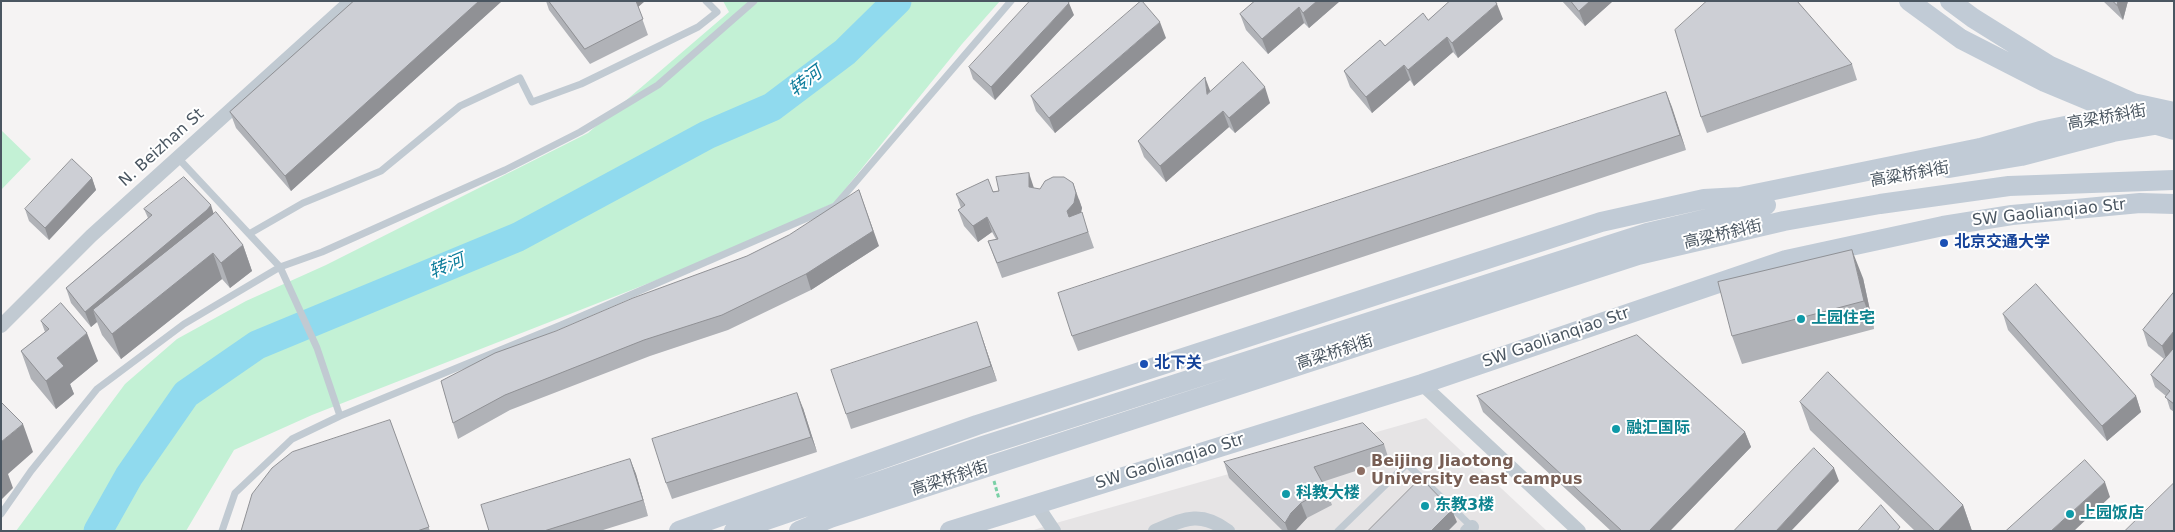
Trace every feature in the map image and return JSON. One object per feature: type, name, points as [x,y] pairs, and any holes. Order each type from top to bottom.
[{"type":"main road","points":[[1909,1],[1961,39],[2045,82],[2129,117],[2174,130]]},
{"type":"main road","points":[[1950,1],[1973,18],[2050,66],[2133,103],[2174,112]]},
{"type":"main road","name":"高梁桥斜街","points":[[679,531],[977,425],[1601,222],[1704,199],[1750,195],[1980,148],[2083,121],[2174,106]]},
{"type":"main road","name":"高粱桥斜街","points":[[1647,233],[1875,181],[2021,156],[2113,132],[2174,122]]},
{"type":"main road","name":"高粱桥斜街","points":[[1880,204],[2009,186],[2174,180]]},
{"type":"main road","name":"SW Gaolianqiao Str","points":[[950,531],[1422,384],[1786,260],[1943,226],[2012,215],[2140,203],[2174,204]]},
{"type":"main road","name":"高梁桥斜街","points":[[799,531],[830,518],[1638,255],[1784,221],[1880,204]]},
{"type":"main road","points":[[1601,222],[1647,233]]},
{"type":"main road","name":"高梁桥斜街","points":[[734,531],[983,446],[1647,233]]},
{"type":"street","name":"N. Beizhan St","points":[[1,326],[91,236],[351,1]]},
{"type":"street","points":[[1422,384],[1579,531]]},
{"type":"street","points":[[1036,504],[1054,531]]},
{"type":"street","points":[[1155,531],[1190,517],[1216,521],[1228,531]]},
{"type":"lane","points":[[249,234],[303,203],[381,171],[460,106],[520,78],[532,102],[581,84],[698,27],[717,12],[706,1]]},
{"type":"lane","points":[[1,514],[31,471],[97,389],[184,324],[280,267],[348,241],[505,170],[580,132],[658,85],[754,1]]},
{"type":"lane","points":[[222,531],[235,493],[292,439],[340,416],[552,329],[835,206],[1011,1]]},
{"type":"lane","points":[[178,158],[280,267],[317,348],[340,416]]},
{"type":"lane","points":[[1338,531],[1407,464],[1472,529]]},
{"type":"shaded area","name":"Beijing Jiaotong University east campus","points":[[1426,418],[1547,531],[1031,531],[1049,525]]},
{"type":"green space","points":[[723,1],[1000,1],[962,44],[834,203],[685,269],[312,415],[234,450],[186,531],[16,531],[125,384],[177,339],[246,301],[326,265],[588,133],[729,12]]},
{"type":"green space","points":[[1,130],[31,159],[1,190]]},
{"type":"building","points":[[354,1],[479,1],[285,176],[230,112]]},
{"type":"building","points":[[549,1],[636,1],[643,19],[585,49]]},
{"type":"building","points":[[1030,1],[1068,1],[1069,3],[991,87],[969,67]]},
{"type":"building","points":[[1141,1],[1160,22],[1049,118],[1031,96]]},
{"type":"building","points":[[1255,1],[1317,1],[1303,13],[1299,7],[1262,39],[1240,14]]},
{"type":"building","points":[[1450,1],[1495,1],[1497,4],[1452,43],[1447,37],[1408,70],[1404,65],[1366,97],[1344,71],[1380,40],[1385,46],[1423,13],[1428,20]]},
{"type":"building","points":[[1571,1],[1590,1],[1579,11]]},
{"type":"building","points":[[1707,1],[1797,1],[1852,64],[1701,117],[1675,30]]},
{"type":"building","points":[[1243,62],[1265,87],[1229,118],[1223,111],[1160,166],[1138,141],[1205,77],[1207,94]]},
{"type":"building","points":[[1666,92],[1680,135],[1072,336],[1058,293]]},
{"type":"building","points":[[72,159],[92,178],[45,228],[25,209]]},
{"type":"building","points":[[1029,173],[1029,187],[1040,189],[1045,181],[1053,177],[1064,177],[1073,183],[1076,193],[1074,203],[1067,211],[1069,217],[1082,212],[1088,232],[997,263],[988,241],[998,239],[987,217],[973,226],[958,210],[965,205],[956,194],[988,179],[993,192],[999,191],[996,177]]},
{"type":"building","points":[[184,177],[211,205],[85,312],[66,288],[152,215],[144,209]]},
{"type":"building","points":[[859,190],[873,231],[806,274],[722,315],[644,340],[505,395],[453,423],[441,381],[495,353],[556,331],[633,298],[747,256],[789,235]]},
{"type":"building","points":[[216,212],[243,245],[221,263],[213,253],[112,334],[93,310]]},
{"type":"building","points":[[1852,250],[1864,301],[1732,336],[1718,282]]},
{"type":"building","points":[[2036,284],[2136,396],[2102,426],[2003,314]]},
{"type":"building","points":[[2174,292],[2174,331],[2162,346],[2143,330]]},
{"type":"building","points":[[61,303],[87,333],[57,358],[64,366],[46,381],[21,351],[49,329],[41,321]]},
{"type":"building","points":[[977,322],[991,366],[846,414],[831,370]]},
{"type":"building","name":"融汇国际","points":[[1637,335],[1745,432],[1649,531],[1622,531],[1477,396]]},
{"type":"building","points":[[2174,348],[2174,404],[2165,397],[2170,391],[2151,375]]},
{"type":"building","points":[[1828,372],[1963,505],[1938,531],[1935,531],[1800,402]]},
{"type":"building","points":[[797,393],[811,437],[666,483],[652,439]]},
{"type":"building","points":[[1,402],[23,424],[1,442]]},
{"type":"building","points":[[390,420],[429,527],[417,531],[241,531],[252,494],[272,468],[292,452]]},
{"type":"building","points":[[1363,423],[1384,444],[1314,467],[1326,489],[1301,503],[1291,513],[1285,523],[1224,462]]},
{"type":"building","points":[[1814,448],[1834,468],[1776,531],[1734,531]]},
{"type":"building","points":[[630,459],[643,500],[544,531],[489,531],[481,505]]},
{"type":"building","points":[[2085,460],[2105,482],[2051,531],[2006,531]]},
{"type":"building","points":[[1421,478],[1452,510],[1431,531],[1368,531]]},
{"type":"building","points":[[2174,483],[2174,531],[2125,531]]},
{"type":"building","points":[[1881,505],[1900,527],[1897,531],[1858,531]]},
{"type":"waterway","name":"转河","points":[[98,531],[129,476],[186,394],[257,345],[518,237],[707,135],[772,107],[845,52],[897,1]]},
{"type":"place","name":"北京交通大学","points":[[1944,243]]},
{"type":"place","name":"上园住宅","points":[[1801,319]]},
{"type":"place","name":"北下关","points":[[1144,364]]},
{"type":"place","name":"融汇国际","points":[[1616,429]]},
{"type":"place","name":"Beijing Jiaotong University east campus","points":[[1361,471]]},
{"type":"place","name":"科教大楼","points":[[1286,494]]},
{"type":"place","name":"东教3楼","points":[[1425,506]]},
{"type":"place","name":"上园饭店","points":[[2070,514]]}]
